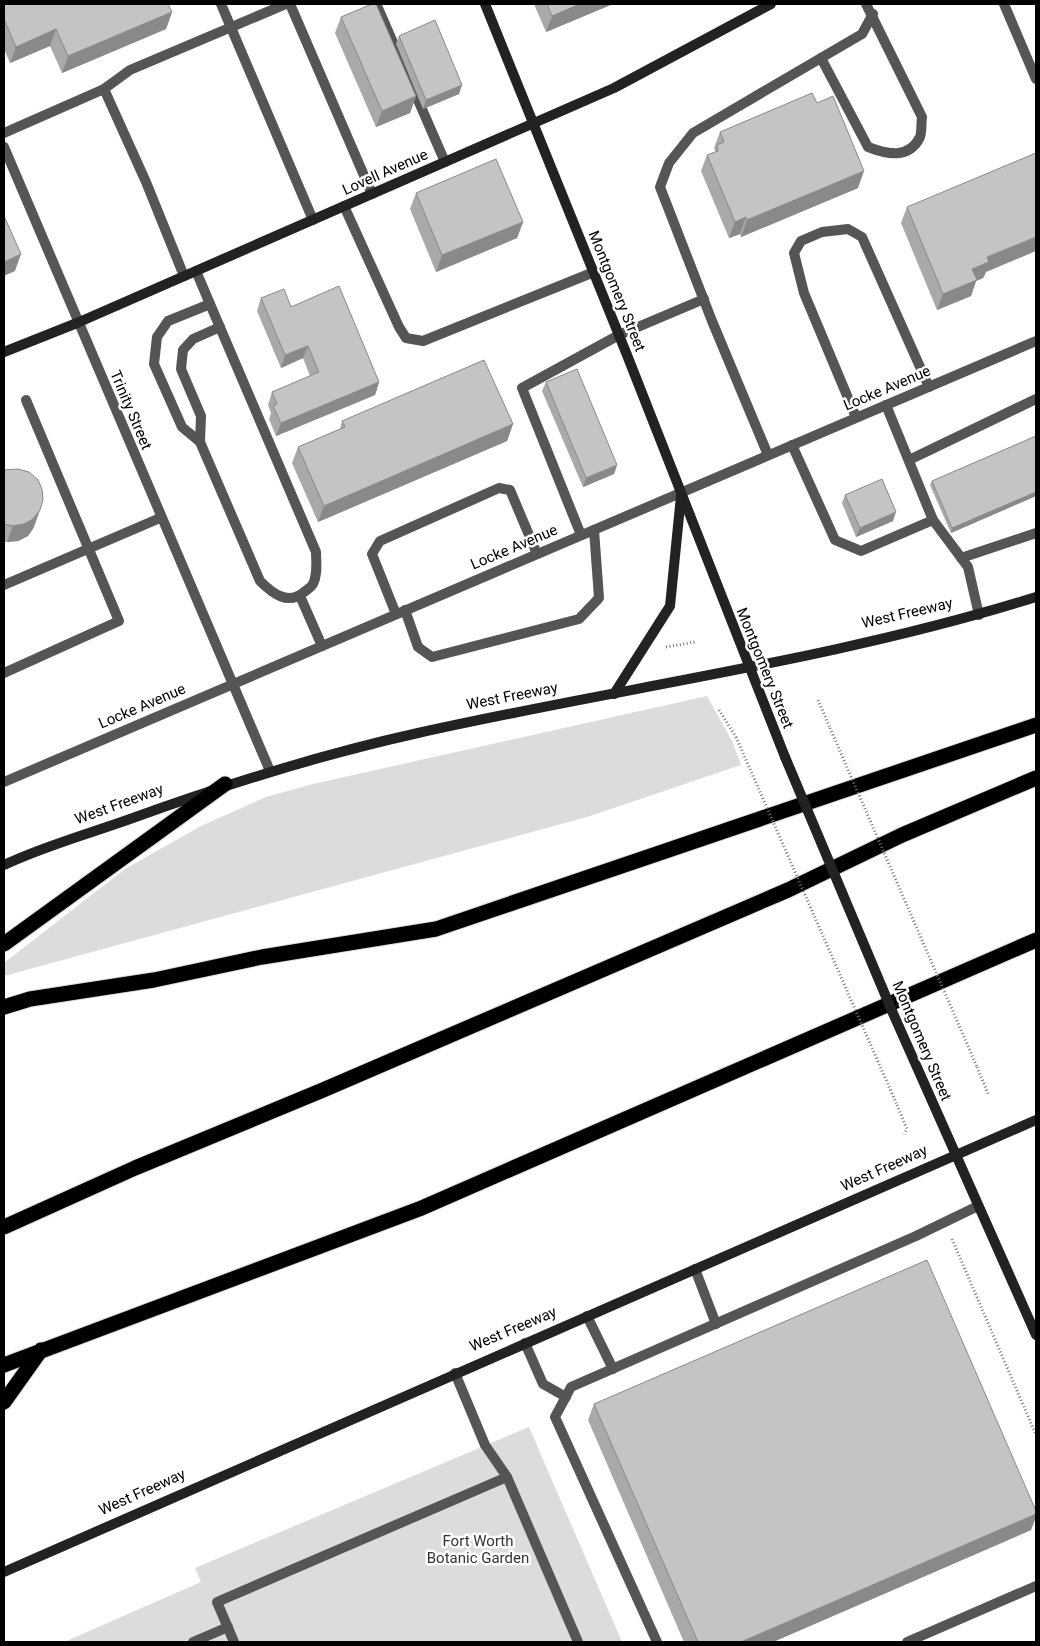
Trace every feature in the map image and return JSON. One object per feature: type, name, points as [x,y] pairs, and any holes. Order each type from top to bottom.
[{"type":"highway","points":[[4,1007],[30,999],[154,980],[262,957],[436,929],[1036,725]]},
{"type":"highway","points":[[4,1227],[135,1168],[323,1090],[779,894],[902,836],[1036,778]]},
{"type":"highway","points":[[4,944],[225,784]]},
{"type":"highway","points":[[4,1365],[42,1349],[420,1209],[1036,940]]},
{"type":"highway","points":[[4,1402],[42,1349]]},
{"type":"main road","name":"Montgomery Street","points":[[485,4],[594,272],[785,757],[932,1104],[1036,1335]]},
{"type":"main road","name":"Lovell Avenue","points":[[4,352],[77,323],[614,88],[753,8],[771,4]]},
{"type":"main road","points":[[614,694],[670,606],[681,492]]},
{"type":"main road","name":"West Freeway","points":[[4,865],[225,784],[270,771],[419,733],[748,667],[979,615],[1036,597]]},
{"type":"main road","name":"West Freeway","points":[[4,1572],[1036,1120]]},
{"type":"street","points":[[221,4],[313,220]]},
{"type":"street","points":[[4,133],[104,89],[130,70],[286,4]]},
{"type":"street","points":[[290,4],[372,194]]},
{"type":"street","points":[[821,58],[868,147],[889,155],[909,149],[920,136],[922,117],[873,14],[866,4]]},
{"type":"street","points":[[1004,4],[1036,79]]},
{"type":"street","points":[[378,8],[445,162]]},
{"type":"street","points":[[768,455],[660,186],[669,162],[693,133],[862,34],[873,14]]},
{"type":"street","points":[[104,89],[146,182],[184,276]]},
{"type":"street","name":"Trinity Street","points":[[4,147],[160,518],[270,771]]},
{"type":"street","points":[[344,206],[399,327],[406,338],[423,341],[594,272]]},
{"type":"street","points":[[856,417],[804,293],[794,253],[801,241],[822,232],[848,229],[862,237],[929,387]]},
{"type":"street","points":[[196,271],[210,304],[220,327],[316,552],[316,569],[313,585],[300,596],[287,599],[272,594],[260,581],[200,442],[201,416],[180,369],[182,350],[193,338],[220,327]]},
{"type":"street","points":[[581,535],[522,388],[619,335],[704,299]]},
{"type":"street","points":[[200,442],[182,427],[154,364],[156,337],[168,321],[210,304]]},
{"type":"street","name":"Locke Avenue","points":[[4,782],[1036,341]]},
{"type":"street","points":[[908,460],[1036,399]]},
{"type":"street","points":[[4,673],[119,621],[26,400]]},
{"type":"street","points":[[886,405],[933,520],[968,567],[979,615]]},
{"type":"street","points":[[792,445],[835,540],[861,551],[933,520]]},
{"type":"street","points":[[537,554],[510,490],[499,488],[380,541],[372,554],[418,647],[432,657],[579,619],[599,598],[594,530]]},
{"type":"street","points":[[4,585],[160,518]]},
{"type":"street","points":[[961,558],[1036,533]]},
{"type":"street","points":[[300,596],[322,646]]},
{"type":"street","points":[[658,1642],[556,1417],[571,1387],[978,1206]]},
{"type":"street","points":[[695,1269],[716,1324]]},
{"type":"street","points":[[587,1316],[612,1369]]},
{"type":"street","points":[[525,1343],[543,1384],[566,1397]]},
{"type":"street","points":[[455,1373],[485,1445],[507,1478],[578,1642]]},
{"type":"street","points":[[234,1642],[217,1602],[507,1478]]},
{"type":"street","points":[[907,1642],[1036,1586]]},
{"type":"street","points":[[193,1642],[228,1627]]},
{"type":"path","points":[[661,648],[695,642]]},
{"type":"path","points":[[818,700],[989,1096]]},
{"type":"path","points":[[719,710],[736,737],[897,1105],[907,1130],[904,1134]]},
{"type":"path","points":[[945,1222],[1036,1435]]},
{"type":"green space","points":[[707,696],[732,741],[741,765],[587,817],[4,976],[4,963],[125,869],[201,826],[266,797],[313,784]]},
{"type":"green space","name":"Fort Worth Botanic Garden","points":[[529,1427],[622,1642],[64,1642],[201,1582],[195,1568]]},
{"type":"building","points":[[4,4],[168,4],[172,12],[68,56],[56,29],[16,47],[4,19]]},
{"type":"building","points":[[376,4],[416,96],[382,111],[341,17]]},
{"type":"building","points":[[547,4],[580,4],[552,16]]},
{"type":"building","points":[[435,20],[462,85],[426,100],[399,36]]},
{"type":"building","points":[[812,93],[817,103],[833,96],[864,171],[747,220],[746,217],[735,222],[707,155],[718,151],[717,145],[724,142],[720,132]]},
{"type":"building","points":[[1036,153],[1036,237],[987,257],[989,262],[972,269],[977,280],[943,294],[907,207]]},
{"type":"building","points":[[496,159],[523,222],[442,255],[416,193]]},
{"type":"building","points":[[4,216],[21,254],[4,262]]},
{"type":"building","points":[[339,286],[379,382],[281,423],[273,406],[277,404],[272,392],[319,372],[308,346],[285,355],[261,298],[284,289],[291,307]]},
{"type":"building","points":[[484,360],[513,424],[324,506],[298,447],[345,427],[342,421]]},
{"type":"building","points":[[577,369],[617,465],[586,478],[546,382]]},
{"type":"building","points":[[1036,436],[1036,492],[952,528],[932,481]]},
{"type":"building","points":[[18,469],[29,472],[38,480],[42,489],[43,500],[40,510],[33,519],[24,524],[13,526],[4,524],[4,470]]},
{"type":"building","points":[[882,479],[896,512],[860,528],[845,495]]},
{"type":"building","points":[[927,1260],[1036,1514],[741,1642],[698,1642],[594,1404]]}]
